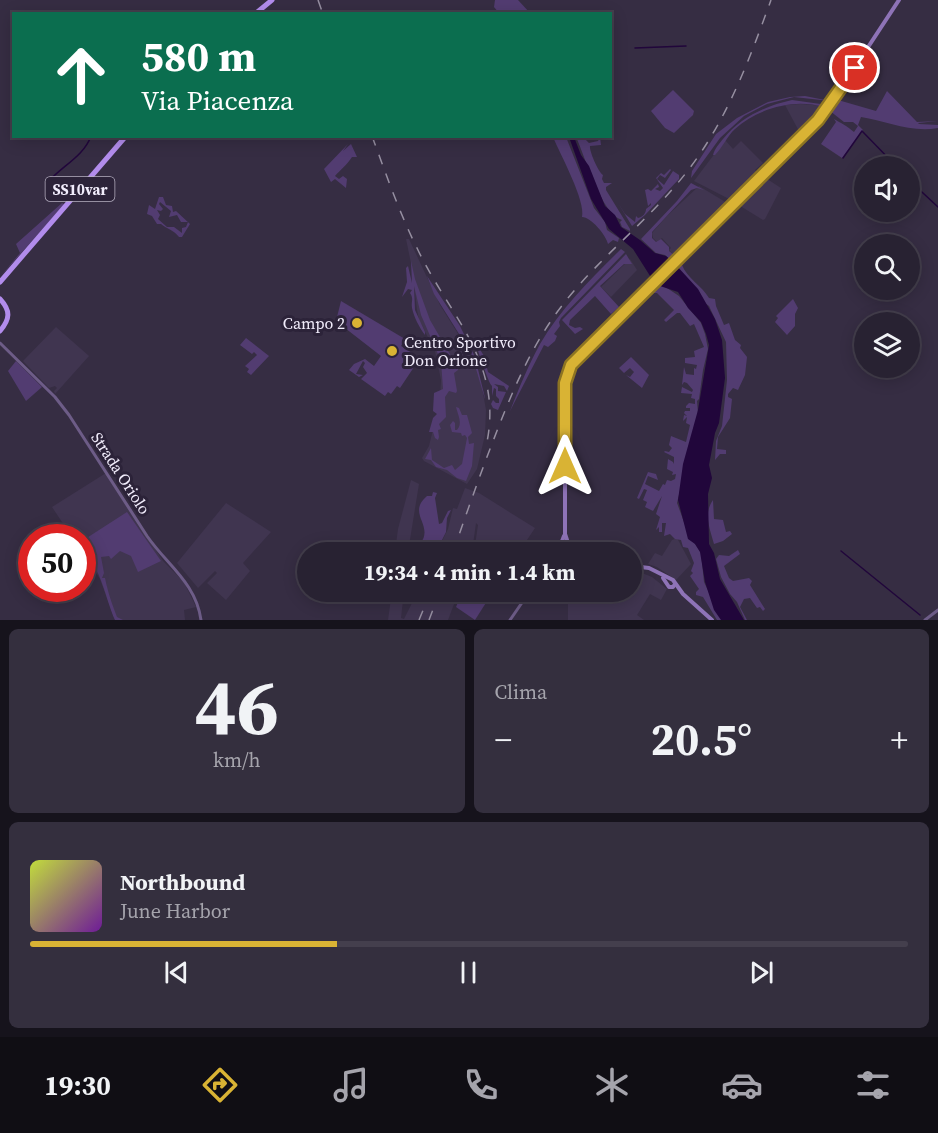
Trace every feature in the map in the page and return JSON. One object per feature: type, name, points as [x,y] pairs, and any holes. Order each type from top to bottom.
[{"type":"highway","points":[[257,12],[272,0]]},
{"type":"highway","name":"SS10var","points":[[1,282],[124,138]]},
{"type":"highway","points":[[0,330],[9,312],[7,306],[1,301]]},
{"type":"main road","points":[[568,542],[565,528],[565,396],[567,373],[573,362],[824,114],[899,0]]},
{"type":"main road","points":[[561,542],[565,528]]},
{"type":"main road","points":[[642,569],[651,571],[669,581],[712,620]]},
{"type":"main road","points":[[669,581],[674,580],[673,587]]},
{"type":"street","name":"Strada Oriolo","points":[[0,343],[55,397],[69,415],[147,536],[189,585],[197,602],[201,620]]},
{"type":"street","points":[[510,620],[522,602]]},
{"type":"street","points":[[925,620],[938,610]]},
{"type":"shaded area","points":[[495,0],[518,0],[529,12],[498,12],[494,7]]},
{"type":"shaded area","points":[[673,90],[694,111],[693,115],[674,133],[665,128],[651,111]]},
{"type":"shaded area","points":[[887,91],[917,122],[938,121],[919,124],[938,125],[938,128],[908,128],[861,117],[858,125],[863,130],[842,158],[821,144],[836,122],[834,119],[854,132],[858,126],[853,122],[844,122],[830,111],[838,100],[876,111]]},
{"type":"shaded area","points":[[805,96],[830,101],[794,97],[767,104],[744,116],[720,138],[691,178],[692,171],[716,134],[737,118],[768,102],[790,97]]},
{"type":"shaded area","points":[[792,100],[828,105],[823,107],[788,105],[765,111],[735,129],[718,152],[713,155],[723,139],[738,124],[763,109]]},
{"type":"shaded area","points":[[785,105],[825,106],[800,133]]},
{"type":"shaded area","points":[[553,138],[566,138],[594,208],[605,222],[607,230],[619,238],[618,242],[613,240],[608,244],[598,227],[582,217],[576,189]]},
{"type":"shaded area","points":[[569,138],[574,138],[581,155],[589,166],[605,206],[615,215],[621,227],[655,253],[666,256],[676,265],[698,289],[715,319],[722,340],[725,378],[719,423],[709,465],[712,478],[708,494],[709,544],[714,553],[720,579],[744,620],[721,620],[714,610],[705,582],[700,552],[688,539],[678,500],[683,464],[698,410],[707,357],[709,345],[706,334],[701,322],[678,292],[660,286],[652,279],[633,249],[609,229],[591,199]]},
{"type":"shaded area","points":[[576,138],[584,138],[589,143],[598,141],[600,138],[601,145],[590,146],[591,152],[596,166],[603,175],[604,183],[612,183],[606,187],[606,190],[630,231],[622,227],[620,222],[622,220],[607,207],[594,183]]},
{"type":"shaded area","points":[[725,140],[733,149],[741,141],[763,163],[755,170],[760,175],[733,201],[694,181]]},
{"type":"shaded area","points":[[348,144],[343,151],[351,144],[357,157],[352,157],[335,176],[339,179],[343,176],[347,179],[346,188],[335,179],[331,182],[324,169]]},
{"type":"shaded area","points":[[670,169],[665,178],[660,175],[657,179],[664,185],[673,171],[679,175],[679,179],[645,215],[632,226],[618,203],[625,214],[635,222],[636,216],[638,218],[643,216],[651,205],[651,203],[648,206],[645,190],[651,191],[658,184],[659,187],[655,189],[660,191],[663,188],[656,178],[661,173],[664,175]]},
{"type":"shaded area","points":[[764,177],[781,188],[763,220],[737,204]]},
{"type":"shaded area","points":[[691,183],[704,190],[697,188],[691,190],[652,232],[652,238],[656,242],[661,239],[669,247],[669,251],[675,256],[672,261],[665,255],[656,253],[641,239]]},
{"type":"shaded area","points":[[699,186],[727,203],[728,206],[676,258],[662,238],[657,242],[652,233]]},
{"type":"shaded area","points":[[159,197],[163,197],[166,205],[172,206],[173,212],[176,211],[188,222],[190,224],[182,237],[161,224],[157,224],[152,216],[147,214],[149,205],[155,209]],"holes":[[[160,202],[171,211],[169,217],[177,215],[181,222],[188,222],[186,227],[182,228],[182,233],[174,227],[167,227],[158,219],[160,215],[157,210],[163,209]]]},
{"type":"shaded area","points":[[62,203],[63,206],[0,277],[20,253],[16,244]]},
{"type":"shaded area","points":[[735,206],[738,206],[738,209],[717,225],[682,265],[687,274],[709,298],[715,299],[724,325],[729,323],[735,340],[741,345],[740,348],[747,357],[745,375],[738,390],[733,388],[728,394],[728,397],[732,399],[730,418],[718,437],[717,449],[726,450],[726,454],[720,454],[715,460],[716,441],[722,426],[727,380],[726,342],[709,306],[701,300],[676,266]]},
{"type":"shaded area","points":[[406,239],[409,239],[440,305],[470,353],[482,387],[486,410],[485,435],[477,469],[467,484],[422,458],[429,446],[440,401],[441,380],[435,351],[419,320]]},
{"type":"shaded area","points":[[621,249],[625,252],[561,318],[560,326],[554,334],[557,336],[555,341],[548,347],[544,345],[510,411],[520,385],[548,331],[578,294]]},
{"type":"shaded area","points":[[626,254],[632,264],[624,264],[600,286],[619,307],[611,314],[595,296],[570,320],[569,325],[583,329],[575,334],[562,320]]},
{"type":"shaded area","points":[[630,259],[637,270],[611,297],[601,287]]},
{"type":"shaded area","points":[[411,261],[430,320],[458,368],[454,373],[457,391],[456,393],[449,391],[445,397],[446,417],[439,424],[441,429],[438,430],[438,440],[433,432],[429,432],[433,418],[437,414],[433,411],[434,393],[443,389],[441,361],[421,315],[414,286],[415,310],[425,335],[413,311],[410,293],[412,290],[408,289],[402,297],[407,282],[406,268],[408,266],[412,283]]},
{"type":"shaded area","points":[[427,276],[460,326],[475,357],[485,399],[471,353],[434,294]]},
{"type":"shaded area","points":[[658,282],[679,296],[701,323],[705,334],[708,349],[697,401],[698,414],[677,503],[688,533],[701,553],[704,582],[716,608],[726,620],[717,620],[703,597],[696,595],[699,589],[690,576],[693,573],[691,571],[694,563],[688,548],[683,547],[681,540],[675,539],[670,534],[664,536],[666,523],[662,523],[662,532],[659,532],[659,527],[656,530],[660,517],[656,514],[662,496],[653,511],[645,507],[647,502],[643,500],[647,490],[644,489],[639,499],[637,498],[648,472],[656,474],[658,480],[648,476],[645,484],[659,491],[667,480],[675,479],[676,474],[672,475],[673,472],[667,469],[668,459],[674,464],[674,457],[664,452],[669,452],[672,448],[669,445],[671,436],[686,442],[690,425],[686,423],[687,417],[683,421],[684,415],[687,416],[684,413],[690,411],[690,408],[686,406],[689,403],[695,404],[695,399],[691,398],[692,394],[681,393],[682,387],[692,392],[693,390],[687,383],[684,382],[682,385],[684,367],[686,374],[694,375],[694,368],[696,369],[697,365],[685,363],[685,358],[695,357],[694,351],[704,347],[694,324],[690,326],[680,313],[666,322],[664,320],[674,310],[657,293],[647,293]]},
{"type":"shaded area","points":[[793,299],[798,308],[795,314],[795,326],[787,335],[775,322],[778,318],[776,316]]},
{"type":"shaded area","name":"Centro Sportivo Don Orione","points":[[341,301],[405,339],[401,346],[420,358],[400,388],[397,386],[391,394],[388,392],[385,396],[361,379],[367,373],[363,367],[365,363],[363,361],[356,374],[363,375],[359,377],[349,370],[354,364],[365,359],[374,366],[381,356],[336,321]]},
{"type":"shaded area","points":[[56,327],[89,356],[55,394],[54,391],[57,388],[55,386],[49,388],[23,361]]},
{"type":"shaded area","points":[[246,338],[269,356],[251,375],[245,366],[257,355],[240,345]]},
{"type":"shaded area","points":[[473,338],[484,356],[488,372],[509,386],[507,391],[504,386],[494,384],[498,387],[498,391],[506,392],[498,410],[491,404],[493,400],[499,403],[496,389],[494,388],[492,396],[492,386]]},
{"type":"shaded area","points":[[631,357],[649,375],[642,388],[626,375],[630,377],[634,372],[630,368],[624,373],[619,368]]},
{"type":"shaded area","points":[[16,361],[42,387],[26,401],[8,371]]},
{"type":"shaded area","points":[[456,407],[462,415],[467,415],[472,433],[468,437],[469,444],[474,443],[472,466],[466,481],[457,478],[447,470],[436,467],[431,460],[425,459],[431,448],[432,460],[444,468],[452,465],[455,470],[462,464],[467,438],[461,433],[452,432],[450,425],[453,421],[455,430],[457,430],[460,425]]},
{"type":"shaded area","points":[[106,473],[163,561],[184,582],[196,607],[184,610],[185,620],[115,620],[96,573],[96,524],[63,524],[52,507]]},
{"type":"shaded area","points":[[411,480],[419,484],[410,542],[396,542]]},
{"type":"shaded area","points":[[465,488],[479,493],[535,528],[526,542],[475,542],[478,525],[476,523],[473,542],[439,542],[442,541],[448,529],[453,508],[457,509]]},
{"type":"shaded area","points":[[433,492],[437,493],[435,498],[439,524],[451,510],[447,518],[446,532],[441,542],[421,542],[424,531],[419,508],[427,496],[432,496]]},
{"type":"shaded area","points":[[713,500],[714,519],[723,520],[726,532],[730,531],[732,534],[714,544],[708,516]]},
{"type":"shaded area","points":[[226,503],[271,532],[243,563],[250,571],[226,600],[207,583],[217,573],[215,571],[198,588],[177,563]]},
{"type":"shaded area","points":[[127,512],[161,561],[138,572],[131,556],[120,551],[111,559],[109,556],[101,557],[104,573],[102,578],[105,578],[117,617],[123,620],[115,620],[96,569],[96,532]]},
{"type":"shaded area","points":[[677,538],[691,564],[676,580],[657,567],[648,564],[655,553],[662,556],[672,540]]},
{"type":"shaded area","points":[[738,550],[740,554],[724,566],[729,578],[733,581],[749,578],[752,581],[750,585],[765,609],[763,611],[760,607],[757,608],[750,598],[744,599],[740,607],[747,620],[721,577],[716,559],[719,555],[729,556]]},
{"type":"shaded area","points":[[642,573],[652,577],[667,589],[661,600],[650,594],[637,615],[644,620],[568,620],[568,602],[642,602]]},
{"type":"shaded area","points":[[390,602],[403,602],[401,618],[404,619],[412,602],[455,602],[448,620],[388,620]]},
{"type":"shaded area","points":[[458,602],[486,602],[475,620],[456,607]]},
{"type":"waterway","points":[[635,48],[686,46]]},
{"type":"waterway","points":[[843,158],[862,131],[886,156]]},
{"type":"waterway","points":[[49,181],[78,155],[90,138]]},
{"type":"waterway","points":[[920,190],[938,207]]},
{"type":"waterway","points":[[841,551],[920,615]]},
{"type":"railway","points":[[318,0],[322,12]]},
{"type":"railway","points":[[457,542],[504,414],[535,347],[555,315],[583,280],[661,201],[693,164],[732,97],[771,0]]},
{"type":"railway","points":[[373,138],[410,234],[470,339],[480,362],[487,387],[490,413],[487,442]]},
{"type":"railway","points":[[419,620],[426,602]]},
{"type":"railway","points":[[429,620],[436,602]]},
{"type":"place","name":"Campo 2","points":[[357,323]]},
{"type":"place","name":"Centro Sportivo Don Orione","points":[[392,351]]},
{"type":"route","points":[[565,466],[565,383],[571,365],[824,114],[855,68]]}]
